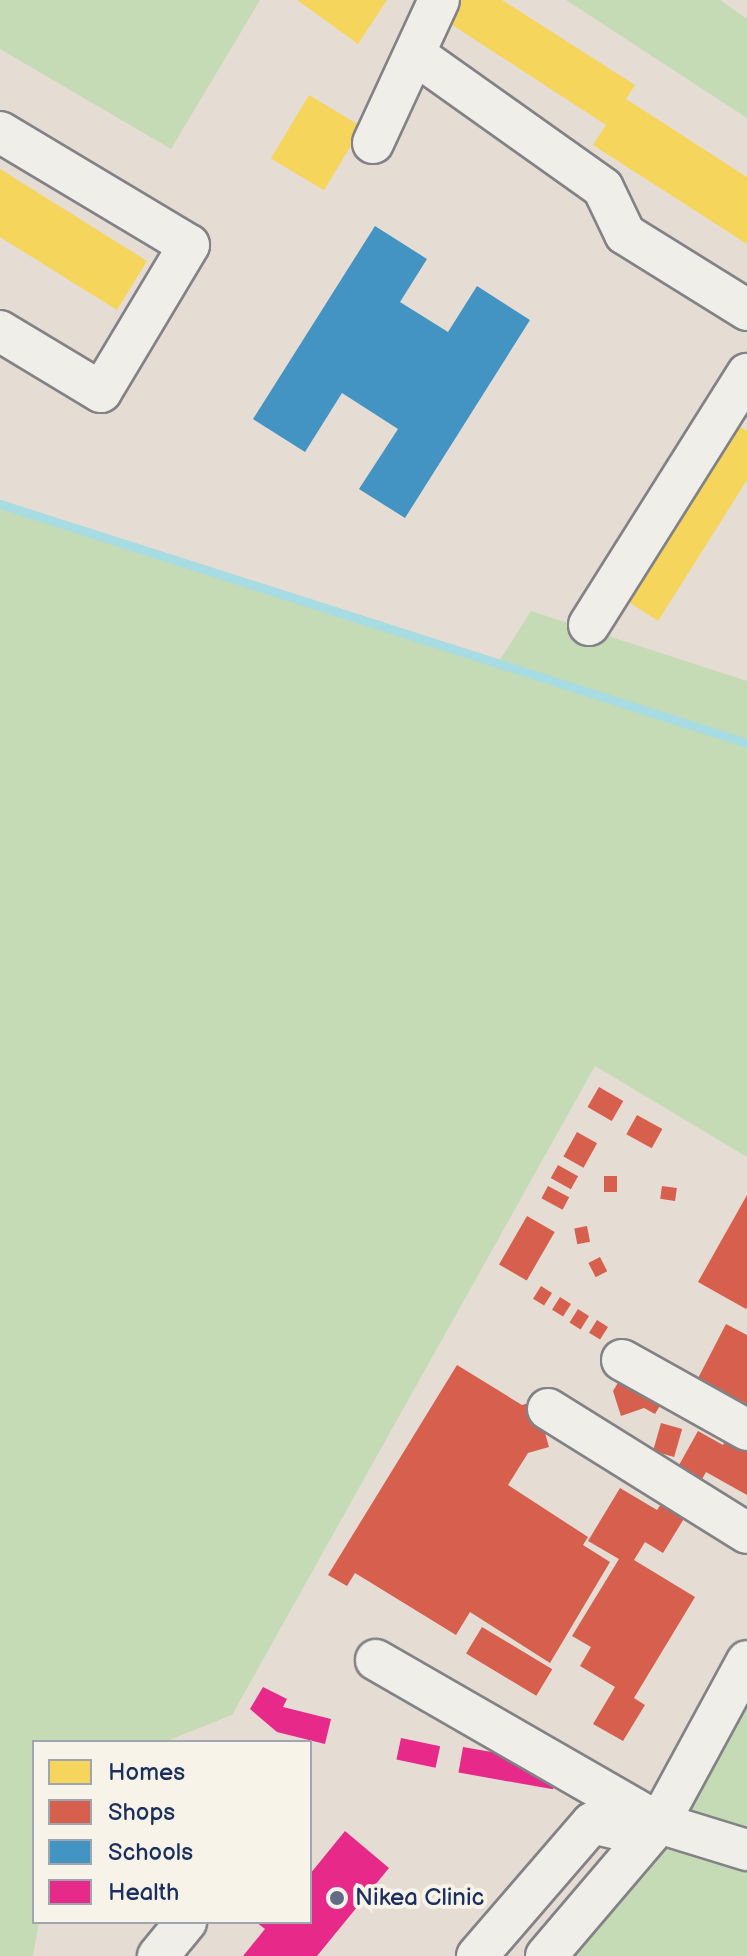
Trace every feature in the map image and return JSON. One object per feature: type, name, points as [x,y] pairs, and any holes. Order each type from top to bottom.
[{"type":"street","points":[[373,143],[439,0]]},
{"type":"street","points":[[416,55],[603,188],[625,234],[747,310]]},
{"type":"street","points":[[0,132],[189,245],[101,392],[0,331]]},
{"type":"street","points":[[589,625],[747,374]]},
{"type":"street","points":[[622,1360],[747,1430]]},
{"type":"street","points":[[548,1409],[747,1533]]},
{"type":"street","points":[[376,1660],[653,1830]]},
{"type":"street","points":[[546,1956],[653,1830],[747,1661]]},
{"type":"street","points":[[477,1956],[592,1823],[653,1830],[747,1850]]},
{"type":"street","points":[[158,1956],[184,1924]]},
{"type":"green space","points":[[0,0],[260,0],[171,149],[0,49]]},
{"type":"green space","points":[[566,0],[720,0],[747,19],[747,118]]},
{"type":"green space","points":[[0,504],[498,663],[531,611],[747,681],[747,1157],[595,1066],[232,1715],[169,1740],[32,1740],[32,1924],[39,1924],[33,1956],[0,1956]]},
{"type":"green space","points":[[747,1661],[747,1956],[546,1956]]},
{"type":"building: Homes","points":[[297,0],[387,0],[358,44]]},
{"type":"building: Homes","points":[[455,0],[502,0],[635,85],[626,99],[747,177],[747,244],[593,145],[606,125],[443,19]]},
{"type":"building: Homes","points":[[309,95],[362,127],[324,190],[271,158]]},
{"type":"building: Homes","points":[[0,169],[147,261],[117,310],[0,237]]},
{"type":"building: Homes","points":[[728,420],[747,431],[747,480],[658,621],[618,595]]},
{"type":"building: Shops","points":[[599,1087],[623,1101],[612,1121],[588,1107]]},
{"type":"building: Shops","points":[[637,1115],[662,1129],[652,1148],[626,1134]]},
{"type":"building: Shops","points":[[577,1132],[597,1143],[584,1168],[563,1156]]},
{"type":"building: Shops","points":[[558,1165],[578,1176],[571,1189],[551,1178]]},
{"type":"building: Shops","points":[[604,1176],[617,1176],[617,1192],[604,1192]]},
{"type":"building: Shops","points":[[548,1186],[569,1197],[563,1210],[541,1198]]},
{"type":"building: Shops","points":[[662,1186],[677,1188],[675,1201],[660,1199]]},
{"type":"building: Shops","points":[[747,1195],[747,1307],[746,1309],[698,1282]]},
{"type":"building: Shops","points":[[527,1216],[555,1232],[527,1280],[499,1264]]},
{"type":"building: Shops","points":[[587,1226],[590,1242],[577,1244],[574,1228]]},
{"type":"building: Shops","points":[[600,1257],[607,1271],[596,1277],[588,1263]]},
{"type":"building: Shops","points":[[541,1286],[552,1293],[544,1306],[533,1299]]},
{"type":"building: Shops","points":[[560,1297],[571,1304],[563,1317],[552,1310]]},
{"type":"building: Shops","points":[[578,1309],[589,1316],[581,1329],[570,1323]]},
{"type":"building: Shops","points":[[597,1320],[608,1327],[600,1340],[589,1333]]},
{"type":"building: Shops","points":[[726,1324],[747,1335],[747,1404],[742,1401],[738,1409],[694,1386]]},
{"type":"building: Shops","points":[[457,1365],[522,1405],[536,1401],[549,1447],[528,1453],[508,1485],[588,1537],[583,1545],[610,1562],[550,1663],[470,1612],[456,1635],[355,1573],[347,1586],[328,1575]]},
{"type":"building: Shops","points":[[625,1371],[667,1394],[655,1414],[644,1408],[621,1416],[613,1391]]},
{"type":"building: Shops","points":[[661,1423],[682,1429],[674,1457],[653,1451]]},
{"type":"building: Shops","points":[[698,1431],[723,1445],[730,1431],[747,1449],[747,1495],[706,1472],[698,1487],[674,1474]]},
{"type":"building: Shops","points":[[620,1488],[657,1510],[665,1498],[688,1512],[663,1553],[645,1542],[634,1560],[695,1597],[634,1698],[645,1705],[623,1741],[593,1724],[615,1687],[580,1666],[591,1647],[572,1636],[619,1559],[588,1541]]},
{"type":"building: Shops","points":[[482,1627],[552,1669],[536,1696],[466,1654]]},
{"type":"building: Schools","points":[[375,226],[427,259],[400,302],[448,332],[477,286],[530,320],[405,518],[359,489],[398,429],[342,393],[305,452],[253,419]]},
{"type":"building: Health","points":[[263,1687],[287,1699],[283,1707],[331,1719],[325,1744],[277,1732],[250,1709]]},
{"type":"building: Health","points":[[401,1738],[440,1746],[436,1768],[396,1760]]},
{"type":"building: Health","points":[[463,1747],[558,1764],[553,1789],[458,1773]]},
{"type":"building: Health","name":"Nikea Clinic","points":[[345,1831],[389,1868],[317,1956],[243,1956],[265,1929],[259,1924],[312,1924],[312,1872]]},
{"type":"waterway","points":[[0,504],[747,743]]},
{"type":"place","name":"Nikea Clinic","points":[[337,1898]]}]
